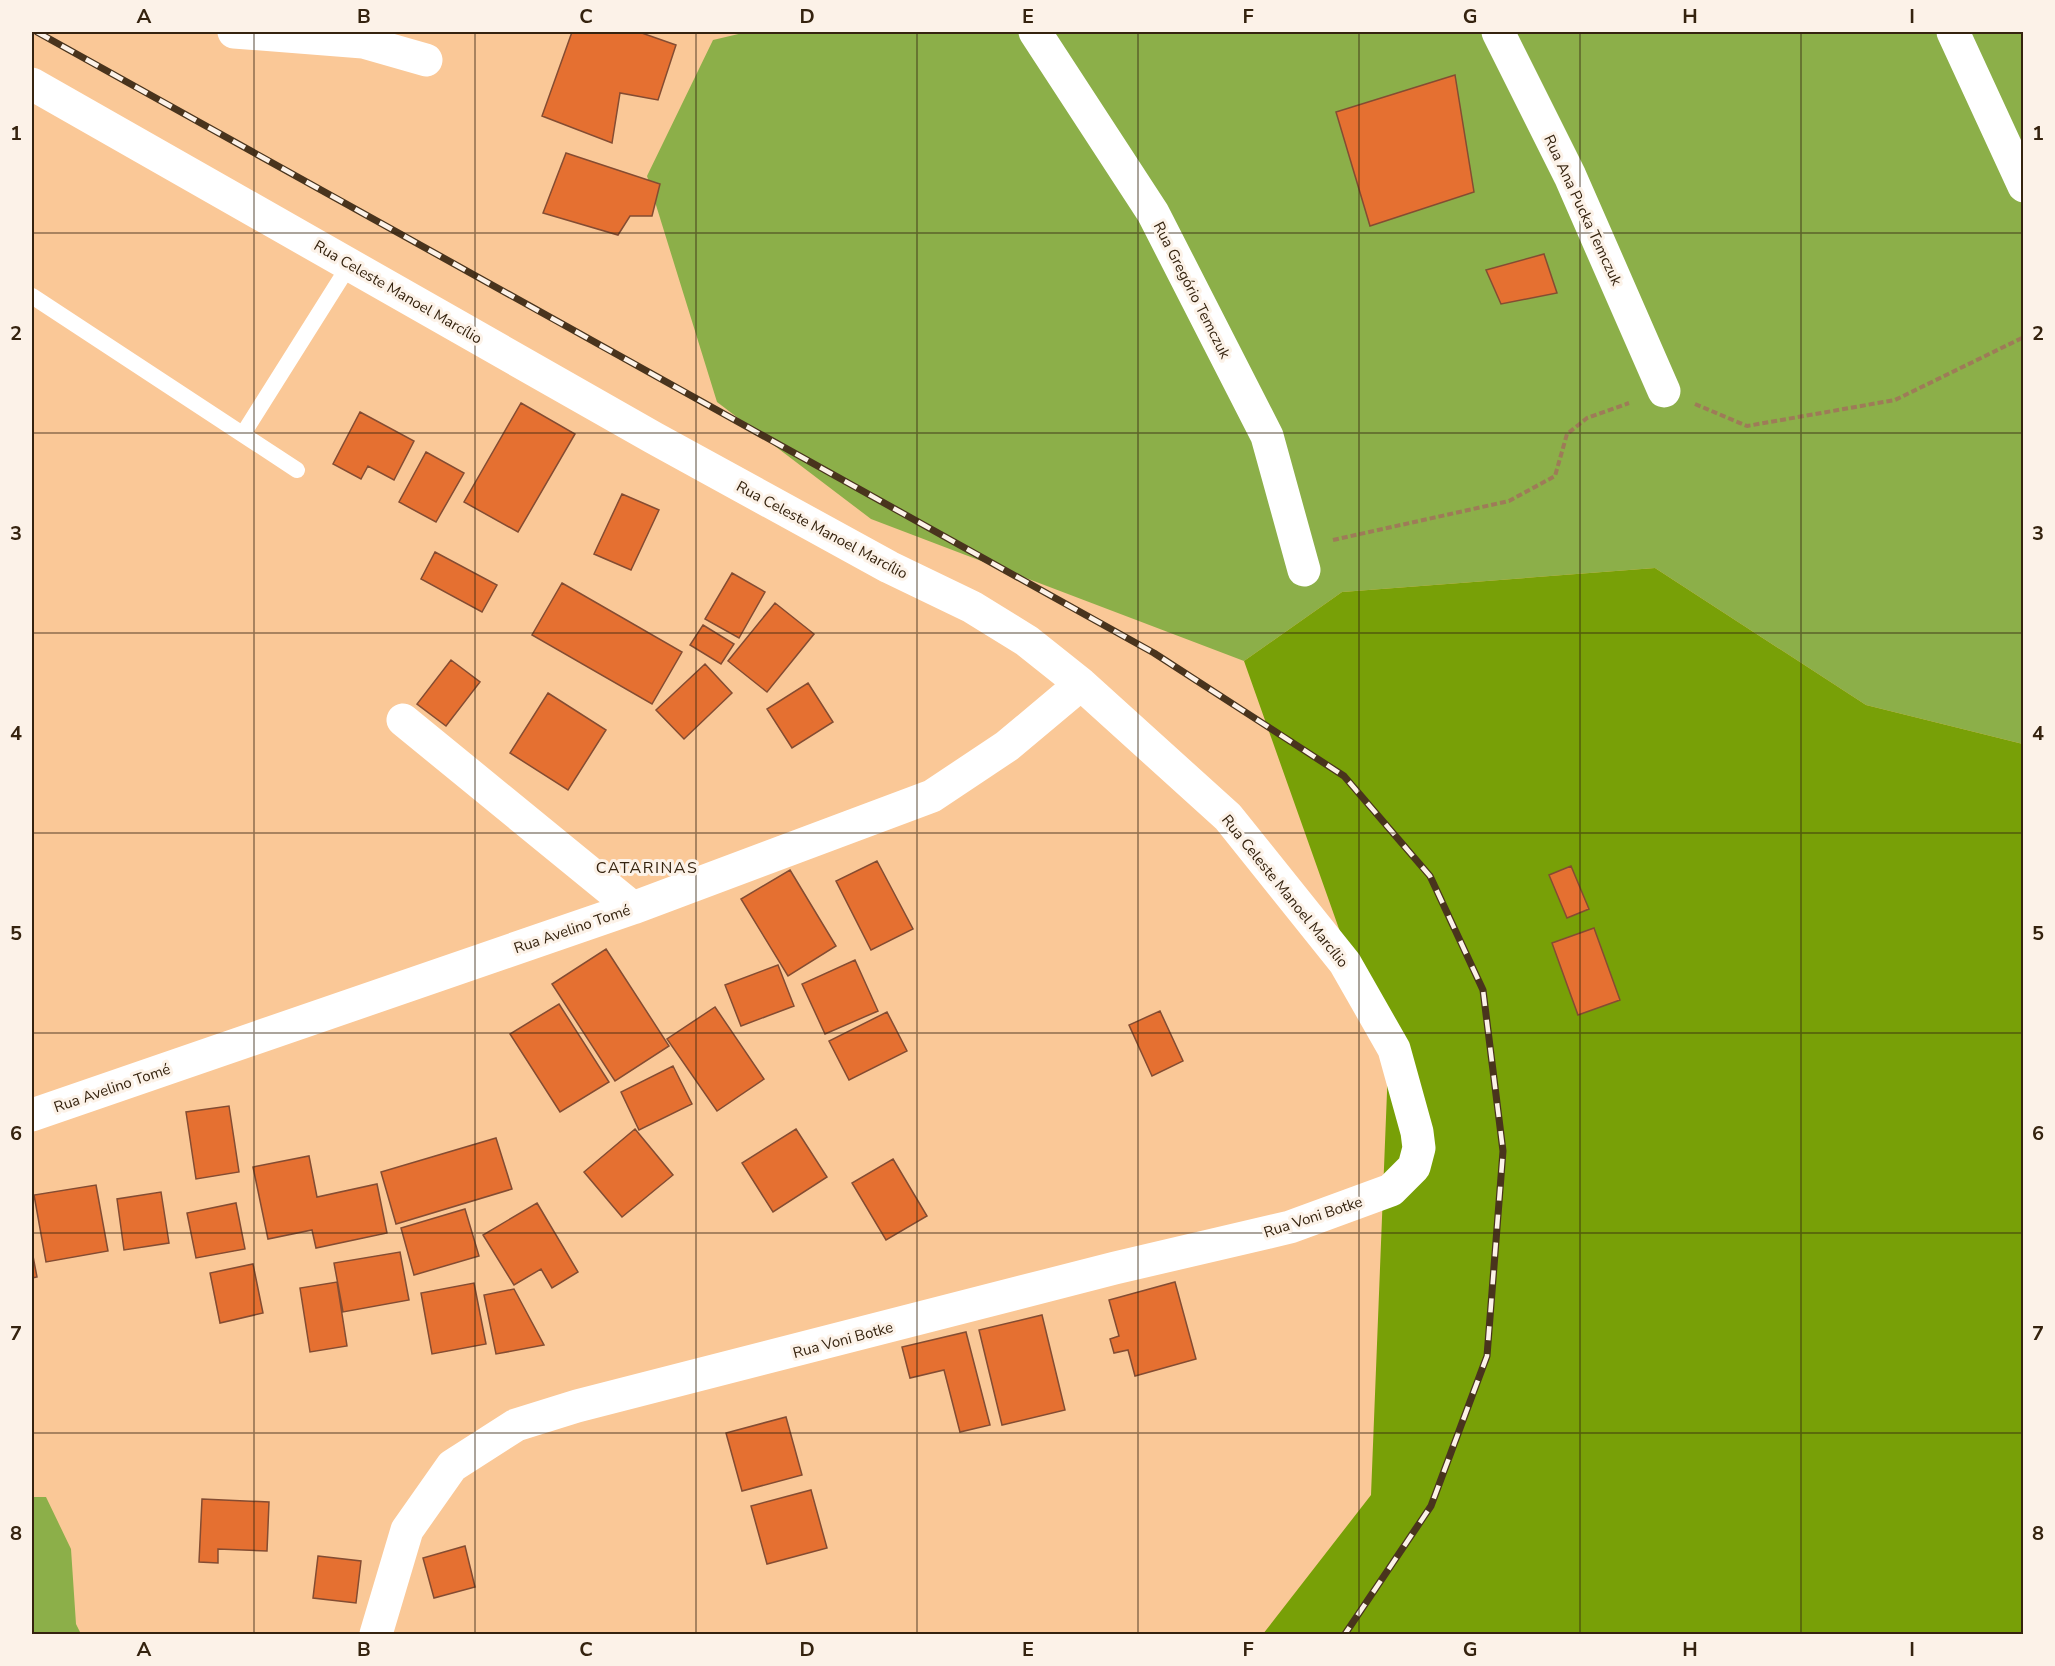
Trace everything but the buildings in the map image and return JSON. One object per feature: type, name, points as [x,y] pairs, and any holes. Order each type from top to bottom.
[{"type":"street","points":[[234,32],[363,42],[426,60]]},
{"type":"street","name":"Rua Gregório Temczuk","points":[[1035,32],[1153,213],[1267,436],[1302,558]]},
{"type":"street","name":"Rua Ana Pucka Temczuk","points":[[1497,32],[1570,176],[1664,391]]},
{"type":"street","points":[[1953,32],[2024,186]]},
{"type":"street","name":"Rua Celeste Manoel Marcílio","points":[[32,84],[664,444],[889,567],[972,607],[1027,641],[1081,684],[1228,817],[1345,963],[1394,1049],[1418,1132],[1419,1148],[1414,1167]]},
{"type":"street","name":"Rua Avelino Tomé","points":[[32,1115],[633,908],[932,796],[1007,746],[1081,684]]},
{"type":"street","points":[[403,720],[633,908]]},
{"type":"street","name":"Rua Voni Botke","points":[[376,1635],[407,1530],[452,1466],[516,1425],[578,1406],[1115,1268],[1290,1227],[1391,1190],[1407,1177],[1414,1167]]},
{"type":"lane","points":[[243,434],[350,264]]},
{"type":"lane","points":[[32,296],[297,470]]},
{"type":"path","points":[[1302,558],[1509,501],[1555,476],[1567,434],[1587,418],[1664,391],[1747,426],[1895,400],[2024,337]]},
{"type":"green space","points":[[747,32],[2023,32],[2023,744],[1866,705],[1655,568],[1342,592],[1244,661],[871,519],[717,402],[647,176],[713,40]]},
{"type":"green space","points":[[1655,568],[1866,705],[2023,744],[2023,1634],[1263,1634],[1371,1495],[1388,1067],[1244,661],[1342,592]]},
{"type":"green space","points":[[32,1497],[46,1497],[71,1549],[76,1624],[81,1634],[32,1634]]},
{"type":"railway","points":[[37,32],[1154,653],[1344,776],[1430,876],[1483,990],[1503,1151],[1487,1356],[1431,1506],[1345,1634]]},
{"type":"district","name":"CATARINAS","points":[[647,868]]}]
